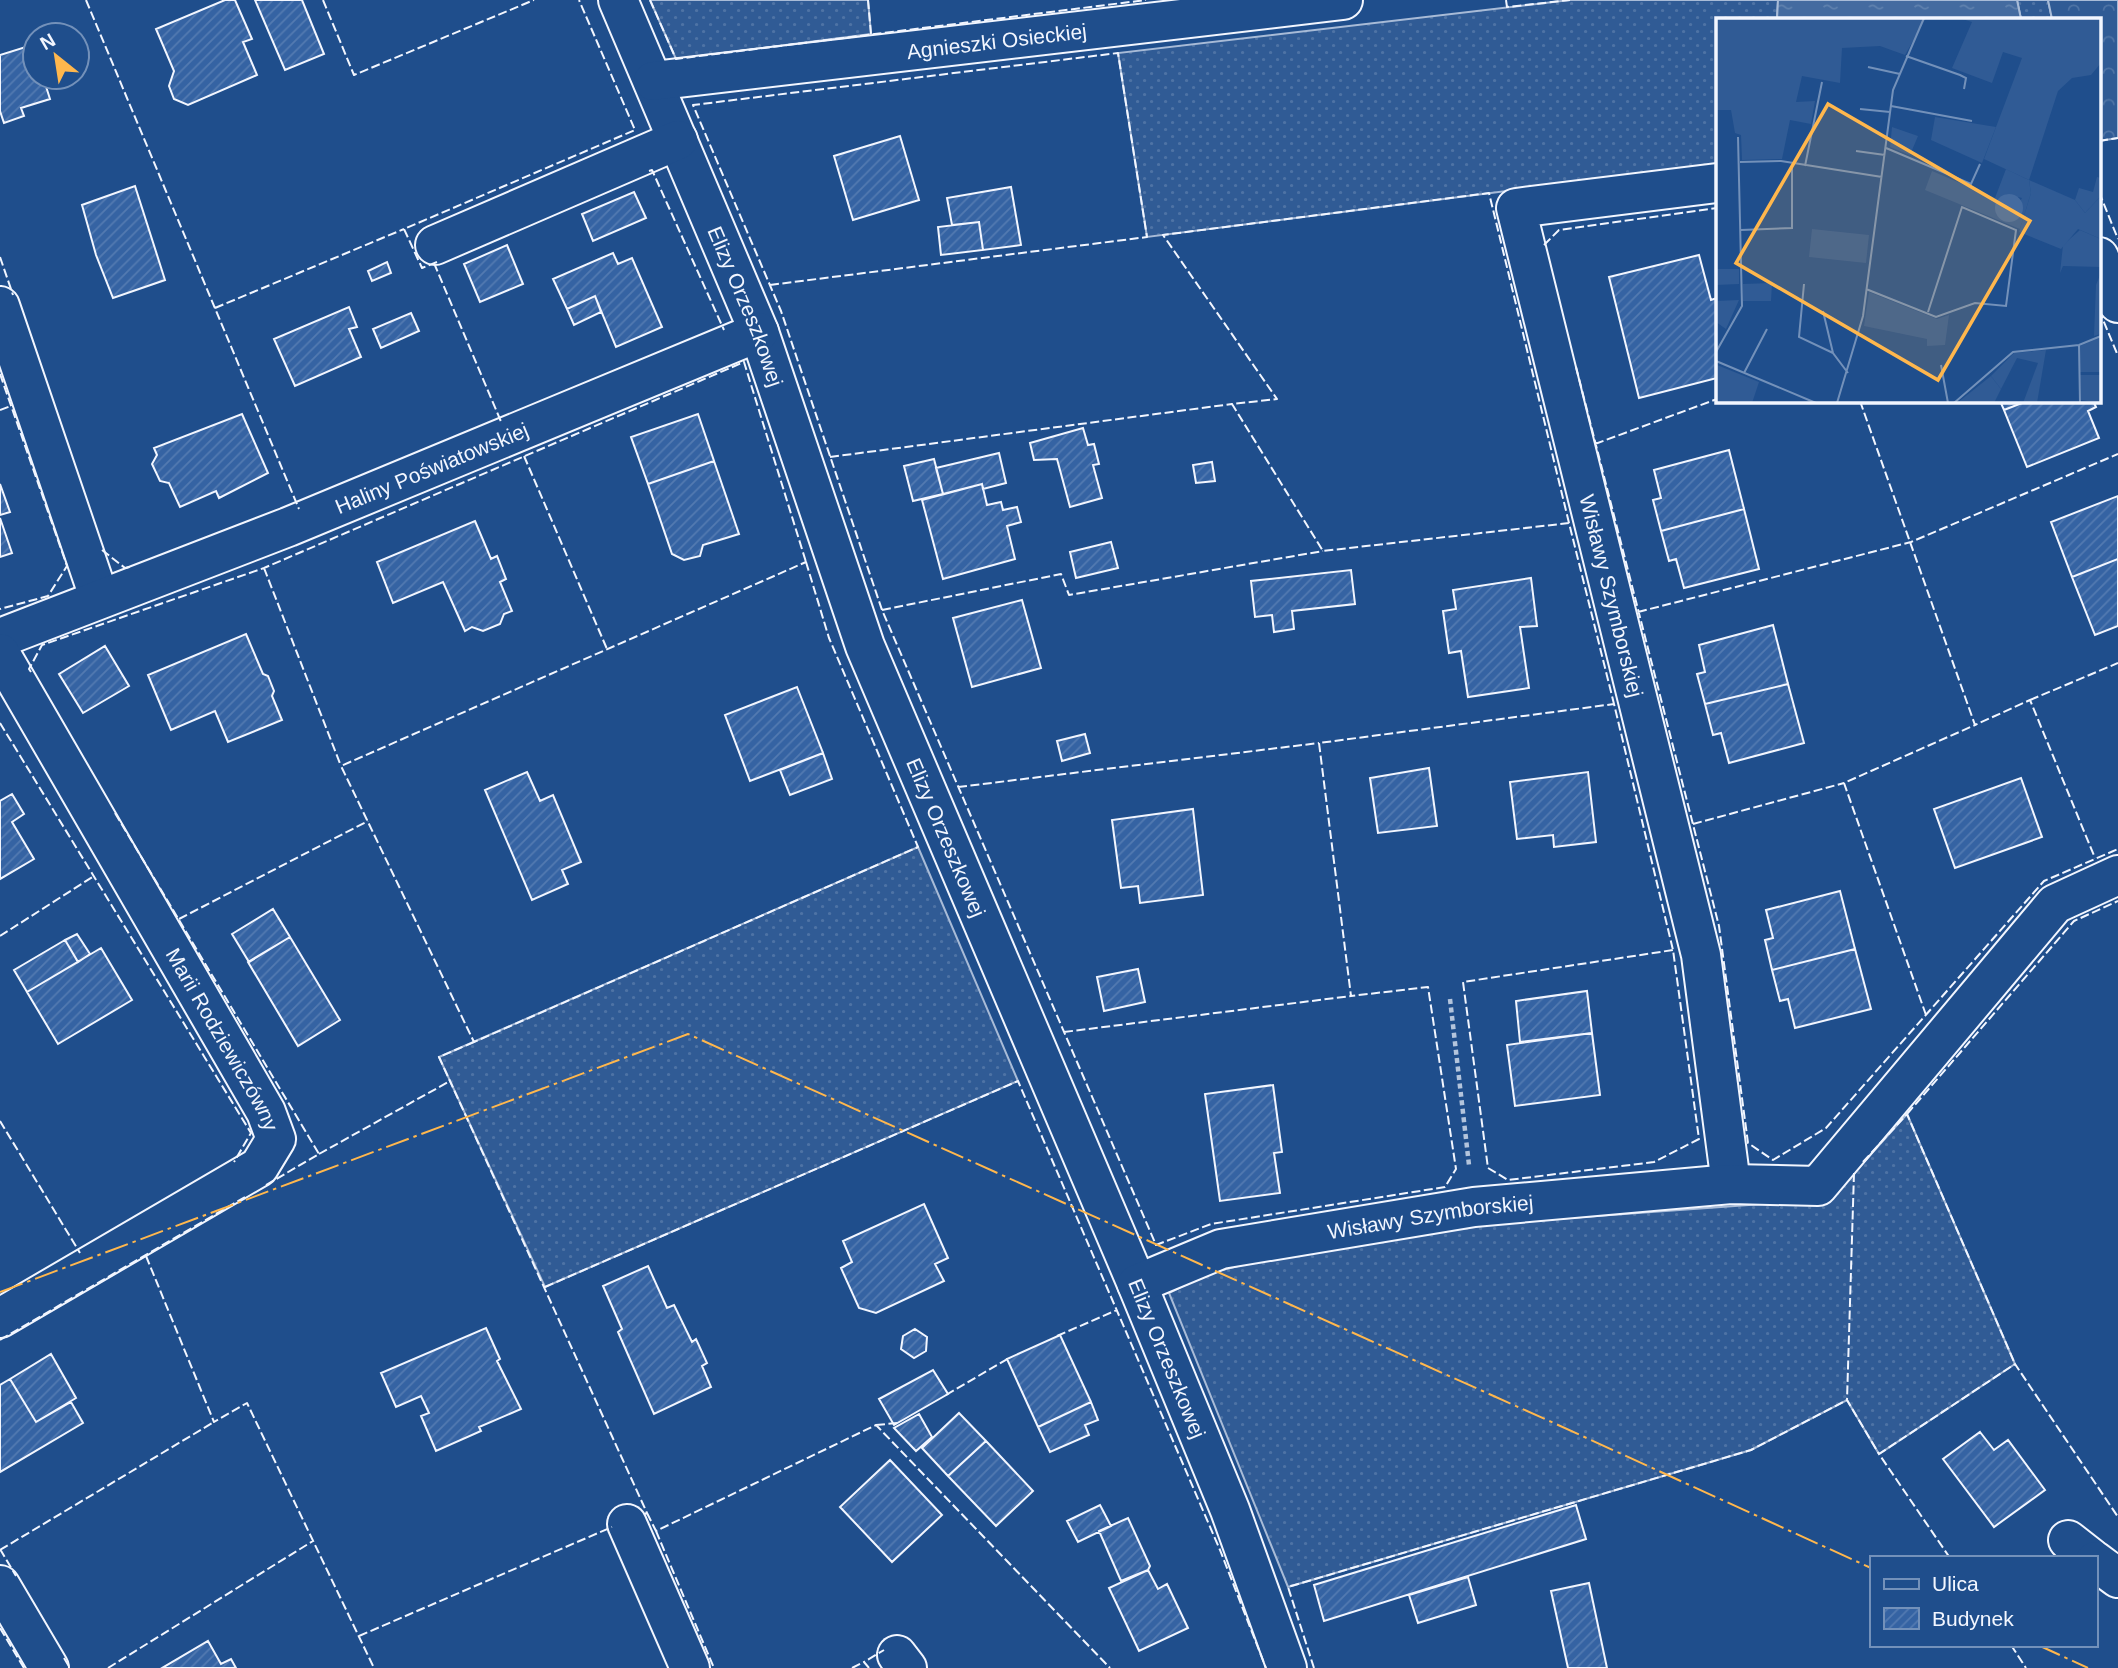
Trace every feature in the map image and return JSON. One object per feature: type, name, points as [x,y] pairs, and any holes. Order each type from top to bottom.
[{"type":"street","name":"Elizy Orzeszkowej","points":[[618,0],[759,332],[865,646],[1137,1284],[1230,1510],[1287,1668]]},
{"type":"street","name":"Agnieszki Osieckiej","points":[[653,81],[1343,0]]},
{"type":"street","points":[[435,245],[678,140]]},
{"type":"street","name":"Wisławy Szymborskiej","points":[[1716,183],[1516,208],[1701,955],[1731,1184]]},
{"type":"street","points":[[2100,259],[2118,303]]},
{"type":"street","points":[[0,306],[99,597]]},
{"type":"street","name":"Haliny Poświatowskiej","points":[[0,638],[99,597],[288,527],[759,332]]},
{"type":"street","name":"Marii Rodziewiczówny","points":[[0,653],[266,1112],[276,1139],[258,1167],[0,1318]]},
{"type":"street","name":"Wisławy Szymborskiej","points":[[1137,1284],[1221,1249],[1474,1207],[1731,1184],[1818,1186],[2055,904],[2118,875]]},
{"type":"street","points":[[627,1524],[690,1668]]},
{"type":"street","points":[[2097,1562],[2118,1578]]},
{"type":"street","points":[[0,1585],[49,1668]]},
{"type":"path","points":[[1450,999],[1474,1207]]},
{"type":"green space","points":[[650,0],[868,0],[871,34],[676,59]]},
{"type":"green space","points":[[1570,0],[1778,0],[1777,18],[1716,18],[1716,164],[1147,237],[1118,53]]},
{"type":"green space","points":[[2017,0],[2048,0],[2052,18],[2021,18]]},
{"type":"green space","points":[[2048,0],[2118,0],[2118,138],[2100,141],[2100,18],[2052,18]]},
{"type":"green space","points":[[918,847],[1018,1081],[545,1287],[439,1057]]},
{"type":"green space","points":[[1907,1114],[2015,1364],[1879,1454],[1847,1400],[1751,1450],[1288,1587],[1169,1293],[1204,1275],[1253,1262],[1474,1225],[1831,1199]]},
{"type":"water","points":[[1778,0],[2017,0],[2021,18],[1777,18]]},
{"type":"building","points":[[225,0],[235,0],[252,39],[243,42],[257,75],[188,105],[174,99],[169,86],[174,71],[156,29]]},
{"type":"building","points":[[255,0],[302,0],[324,54],[285,70]]},
{"type":"building","points":[[21,48],[21,91],[47,91],[50,99],[21,108],[24,116],[4,123],[0,111],[0,55]]},
{"type":"building","points":[[900,136],[919,200],[853,220],[834,156]]},
{"type":"building","points":[[135,186],[165,280],[113,298],[96,255],[82,205]]},
{"type":"building","points":[[1011,187],[1021,245],[983,250],[979,222],[952,225],[947,198]]},
{"type":"building","points":[[634,192],[646,218],[593,241],[582,214]]},
{"type":"building","points":[[979,222],[983,250],[941,255],[938,227]]},
{"type":"building","points":[[507,245],[523,284],[480,302],[464,264]]},
{"type":"building","points":[[613,253],[618,264],[632,258],[662,327],[616,347],[595,296],[567,309],[553,279]]},
{"type":"building","points":[[1699,255],[1711,300],[1716,298],[1716,378],[1639,398],[1609,277]]},
{"type":"building","points":[[387,262],[391,273],[372,281],[368,271]]},
{"type":"building","points":[[595,296],[601,312],[574,325],[567,309]]},
{"type":"building","points":[[349,307],[357,327],[349,329],[361,357],[295,386],[274,339]]},
{"type":"building","points":[[411,313],[419,331],[381,348],[373,329]]},
{"type":"building","points":[[2000,402],[2024,402],[2004,410]]},
{"type":"building","points":[[2024,402],[2094,402],[2096,407],[2088,411],[2099,438],[2027,467],[2004,410]]},
{"type":"building","points":[[242,414],[268,473],[219,498],[216,491],[180,507],[169,483],[160,481],[152,464],[157,455],[154,448]]},
{"type":"building","points":[[698,414],[714,461],[648,484],[631,437]]},
{"type":"building","points":[[1083,428],[1088,445],[1094,444],[1099,464],[1093,465],[1102,498],[1070,507],[1057,459],[1034,460],[1030,443]]},
{"type":"building","points":[[1729,450],[1744,509],[1661,531],[1653,500],[1661,498],[1654,470]]},
{"type":"building","points":[[999,453],[1006,483],[983,489],[982,484],[943,494],[936,468]]},
{"type":"building","points":[[934,459],[943,494],[913,501],[904,466]]},
{"type":"building","points":[[714,461],[739,534],[703,545],[700,556],[684,560],[672,554],[648,484]]},
{"type":"building","points":[[1212,462],[1215,481],[1196,483],[1193,465]]},
{"type":"building","points":[[0,484],[10,512],[0,515]]},
{"type":"building","points":[[982,484],[987,505],[1001,502],[1003,510],[1017,507],[1021,522],[1007,526],[1015,559],[943,579],[922,500]]},
{"type":"building","points":[[2118,496],[2118,559],[2072,577],[2051,522]]},
{"type":"building","points":[[1744,509],[1759,569],[1684,588],[1676,559],[1669,561],[1661,531]]},
{"type":"building","points":[[0,518],[12,553],[0,557]]},
{"type":"building","points":[[475,521],[491,559],[497,556],[506,579],[500,582],[512,611],[504,614],[500,624],[483,631],[472,627],[465,631],[443,582],[393,603],[377,562]]},
{"type":"building","points":[[1111,542],[1118,568],[1076,578],[1070,552]]},
{"type":"building","points":[[2118,559],[2118,626],[2095,635],[2072,577]]},
{"type":"building","points":[[1351,570],[1355,604],[1292,611],[1294,629],[1274,632],[1272,615],[1255,617],[1251,581]]},
{"type":"building","points":[[1531,578],[1537,626],[1520,627],[1529,688],[1468,697],[1461,651],[1449,653],[1443,611],[1456,609],[1453,590]]},
{"type":"building","points":[[1022,600],[1041,668],[972,687],[953,618]]},
{"type":"building","points":[[1773,625],[1788,684],[1705,704],[1697,674],[1705,672],[1699,645]]},
{"type":"building","points":[[246,634],[263,674],[268,676],[274,691],[272,696],[282,720],[228,742],[215,711],[171,730],[148,675]]},
{"type":"building","points":[[105,646],[129,686],[83,713],[59,674]]},
{"type":"building","points":[[1788,684],[1804,743],[1729,763],[1721,733],[1713,735],[1705,704]]},
{"type":"building","points":[[797,687],[823,753],[750,781],[725,715]]},
{"type":"building","points":[[1085,734],[1090,753],[1062,761],[1057,741]]},
{"type":"building","points":[[823,753],[832,779],[790,795],[780,770]]},
{"type":"building","points":[[1429,768],[1437,826],[1378,833],[1370,778]]},
{"type":"building","points":[[527,772],[540,801],[553,795],[581,862],[562,870],[568,884],[532,900],[485,790]]},
{"type":"building","points":[[1588,772],[1596,842],[1554,847],[1553,835],[1517,839],[1510,782]]},
{"type":"building","points":[[2021,778],[2042,837],[1955,868],[1934,809]]},
{"type":"building","points":[[12,794],[24,814],[12,822],[34,859],[0,879],[0,801]]},
{"type":"building","points":[[1193,809],[1203,895],[1140,903],[1138,886],[1121,888],[1112,820]]},
{"type":"building","points":[[1840,891],[1855,949],[1772,970],[1765,940],[1773,938],[1766,910]]},
{"type":"building","points":[[273,909],[290,937],[249,962],[232,934]]},
{"type":"building","points":[[77,934],[90,954],[78,962],[65,940]]},
{"type":"building","points":[[290,937],[340,1020],[298,1046],[248,962]]},
{"type":"building","points":[[65,940],[78,962],[27,992],[14,970]]},
{"type":"building","points":[[101,948],[132,1000],[58,1044],[27,992]]},
{"type":"building","points":[[1855,949],[1871,1009],[1795,1028],[1788,999],[1780,1001],[1772,970]]},
{"type":"building","points":[[1138,969],[1145,1002],[1104,1011],[1097,977]]},
{"type":"building","points":[[1587,991],[1592,1033],[1520,1042],[1516,1001]]},
{"type":"building","points":[[1592,1033],[1600,1095],[1515,1106],[1507,1045]]},
{"type":"building","points":[[1273,1085],[1282,1152],[1274,1153],[1280,1193],[1220,1201],[1205,1094]]},
{"type":"building","points":[[924,1204],[948,1258],[935,1264],[944,1281],[876,1313],[859,1308],[841,1268],[852,1262],[843,1241]]},
{"type":"building","points":[[648,1266],[667,1308],[674,1305],[692,1342],[696,1339],[707,1363],[702,1366],[711,1387],[654,1414],[618,1332],[622,1329],[603,1286]]},
{"type":"building","points":[[486,1328],[500,1359],[497,1361],[521,1409],[479,1427],[481,1431],[436,1451],[421,1416],[429,1413],[421,1396],[396,1407],[381,1373]]},
{"type":"building","points":[[915,1329],[927,1337],[926,1351],[914,1358],[901,1349],[903,1336]]},
{"type":"building","points":[[1060,1335],[1091,1402],[1038,1427],[1007,1359]]},
{"type":"building","points":[[51,1354],[76,1398],[36,1422],[10,1379]]},
{"type":"building","points":[[933,1370],[948,1394],[894,1425],[879,1399]]},
{"type":"building","points":[[10,1379],[36,1422],[71,1402],[83,1423],[0,1472],[0,1385]]},
{"type":"building","points":[[1091,1402],[1098,1420],[1085,1425],[1089,1435],[1050,1452],[1038,1427]]},
{"type":"building","points":[[959,1413],[986,1441],[948,1476],[922,1448]]},
{"type":"building","points":[[919,1414],[932,1437],[916,1451],[894,1428]]},
{"type":"building","points":[[1980,1432],[1994,1450],[2008,1440],[2045,1490],[1994,1527],[1943,1459]]},
{"type":"building","points":[[986,1441],[1033,1491],[996,1526],[948,1476]]},
{"type":"building","points":[[890,1460],[942,1515],[892,1562],[840,1507]]},
{"type":"building","points":[[1100,1505],[1111,1526],[1078,1542],[1067,1521]]},
{"type":"building","points":[[1576,1505],[1586,1539],[1324,1621],[1314,1585]]},
{"type":"building","points":[[1128,1518],[1150,1566],[1148,1570],[1121,1581],[1099,1531]]},
{"type":"building","points":[[1148,1570],[1158,1589],[1167,1584],[1188,1628],[1139,1651],[1109,1588]]},
{"type":"building","points":[[1468,1577],[1476,1605],[1418,1623],[1409,1595]]},
{"type":"building","points":[[1589,1583],[1607,1668],[1568,1668],[1551,1591]]},
{"type":"building","points":[[208,1641],[221,1664],[231,1659],[236,1668],[162,1668]]},
{"type":"fence","points":[[86,0],[299,509]]},
{"type":"fence","points":[[323,0],[354,75],[534,0]]},
{"type":"fence","points":[[437,262],[422,268],[404,229],[635,130],[579,0]]},
{"type":"fence","points":[[650,0],[676,59],[1146,0]]},
{"type":"fence","points":[[868,0],[871,34]]},
{"type":"fence","points":[[1506,0],[1507,7],[1570,0]]},
{"type":"fence","points":[[770,285],[1147,237],[1118,53],[693,105],[781,311],[882,610],[1156,1245],[1211,1224],[1445,1187],[1456,1169],[1428,987],[1351,996],[1319,743],[1614,704],[1673,950],[1699,1139],[1654,1162],[1508,1180],[1488,1168],[1463,982],[1673,950]]},
{"type":"fence","points":[[2100,141],[2118,138]]},
{"type":"fence","points":[[649,171],[652,170],[724,330]]},
{"type":"fence","points":[[1569,523],[1489,193],[1163,235],[1277,399],[1232,404],[1323,551],[1569,523],[1614,704]]},
{"type":"fence","points":[[2100,194],[2118,239]]},
{"type":"fence","points":[[1544,245],[1559,230],[1716,208]]},
{"type":"fence","points":[[215,308],[404,229]]},
{"type":"fence","points":[[0,257],[13,295]]},
{"type":"fence","points":[[434,263],[502,424]]},
{"type":"fence","points":[[2100,312],[2118,356]]},
{"type":"fence","points":[[31,672],[29,669],[42,645],[264,568],[744,362],[806,562]]},
{"type":"fence","points":[[1576,367],[1719,926],[1748,1143],[1773,1160],[1826,1128],[2044,881],[2118,849]]},
{"type":"fence","points":[[0,374],[67,566],[48,596],[0,609]]},
{"type":"fence","points":[[1595,444],[1716,399]]},
{"type":"fence","points":[[1860,402],[1975,725],[2030,700],[2095,858]]},
{"type":"fence","points":[[830,457],[1232,404]]},
{"type":"fence","points":[[0,410],[11,406]]},
{"type":"fence","points":[[1638,612],[1911,542],[2118,454]]},
{"type":"fence","points":[[524,456],[607,649]]},
{"type":"fence","points":[[102,550],[125,568],[130,567]]},
{"type":"fence","points":[[882,610],[1061,574],[1069,595],[1323,551]]},
{"type":"fence","points":[[806,562],[829,638],[918,847],[474,1042],[341,766],[806,562]]},
{"type":"fence","points":[[264,568],[341,766]]},
{"type":"fence","points":[[2030,700],[2118,663]]},
{"type":"fence","points":[[0,723],[251,1133],[234,1162]]},
{"type":"fence","points":[[1926,1015],[1844,783],[1975,725]]},
{"type":"fence","points":[[958,787],[1319,743]]},
{"type":"fence","points":[[1693,824],[1844,783]]},
{"type":"fence","points":[[115,813],[319,1154],[266,1185]]},
{"type":"fence","points":[[179,919],[368,821]]},
{"type":"fence","points":[[0,936],[94,876]]},
{"type":"fence","points":[[1907,1114],[2074,921],[2118,901]]},
{"type":"fence","points":[[1064,1032],[1351,996]]},
{"type":"fence","points":[[474,1042],[439,1057],[647,1513],[645,1514]]},
{"type":"fence","points":[[319,1154],[450,1081]]},
{"type":"fence","points":[[545,1287],[1018,1081],[1220,1550],[1266,1668]]},
{"type":"fence","points":[[1863,1162],[1907,1114],[2015,1364]]},
{"type":"fence","points":[[0,1121],[80,1253]]},
{"type":"fence","points":[[1854,1173],[1847,1400],[1879,1454]]},
{"type":"fence","points":[[0,1340],[245,1197]]},
{"type":"fence","points":[[146,1256],[214,1422],[247,1403],[374,1668]]},
{"type":"fence","points":[[1057,1336],[1117,1310]]},
{"type":"fence","points":[[946,1395],[1009,1358]]},
{"type":"fence","points":[[1949,1556],[1879,1454],[2015,1364],[2118,1517]]},
{"type":"fence","points":[[1314,1668],[1288,1587],[1751,1450],[1847,1400]]},
{"type":"fence","points":[[0,1550],[214,1422]]},
{"type":"fence","points":[[876,1425],[897,1423]]},
{"type":"fence","points":[[647,1513],[656,1531],[876,1425],[1110,1668]]},
{"type":"fence","points":[[359,1636],[612,1527]]},
{"type":"fence","points":[[656,1531],[714,1668]]},
{"type":"fence","points":[[108,1668],[313,1541]]},
{"type":"fence","points":[[0,1549],[16,1576]]},
{"type":"fence","points":[[0,1628],[24,1668]]},
{"type":"fence","points":[[2012,1647],[2026,1668]]},
{"type":"fence","points":[[869,1668],[864,1662],[884,1650]]},
{"type":"fence","points":[[64,1658],[70,1668]]},
{"type":"fence","points":[[852,1668],[864,1662]]},
{"type":"power","points":[[0,1292],[688,1034],[1870,1568]]},
{"type":"power","points":[[2042,1647],[2088,1668]]}]
